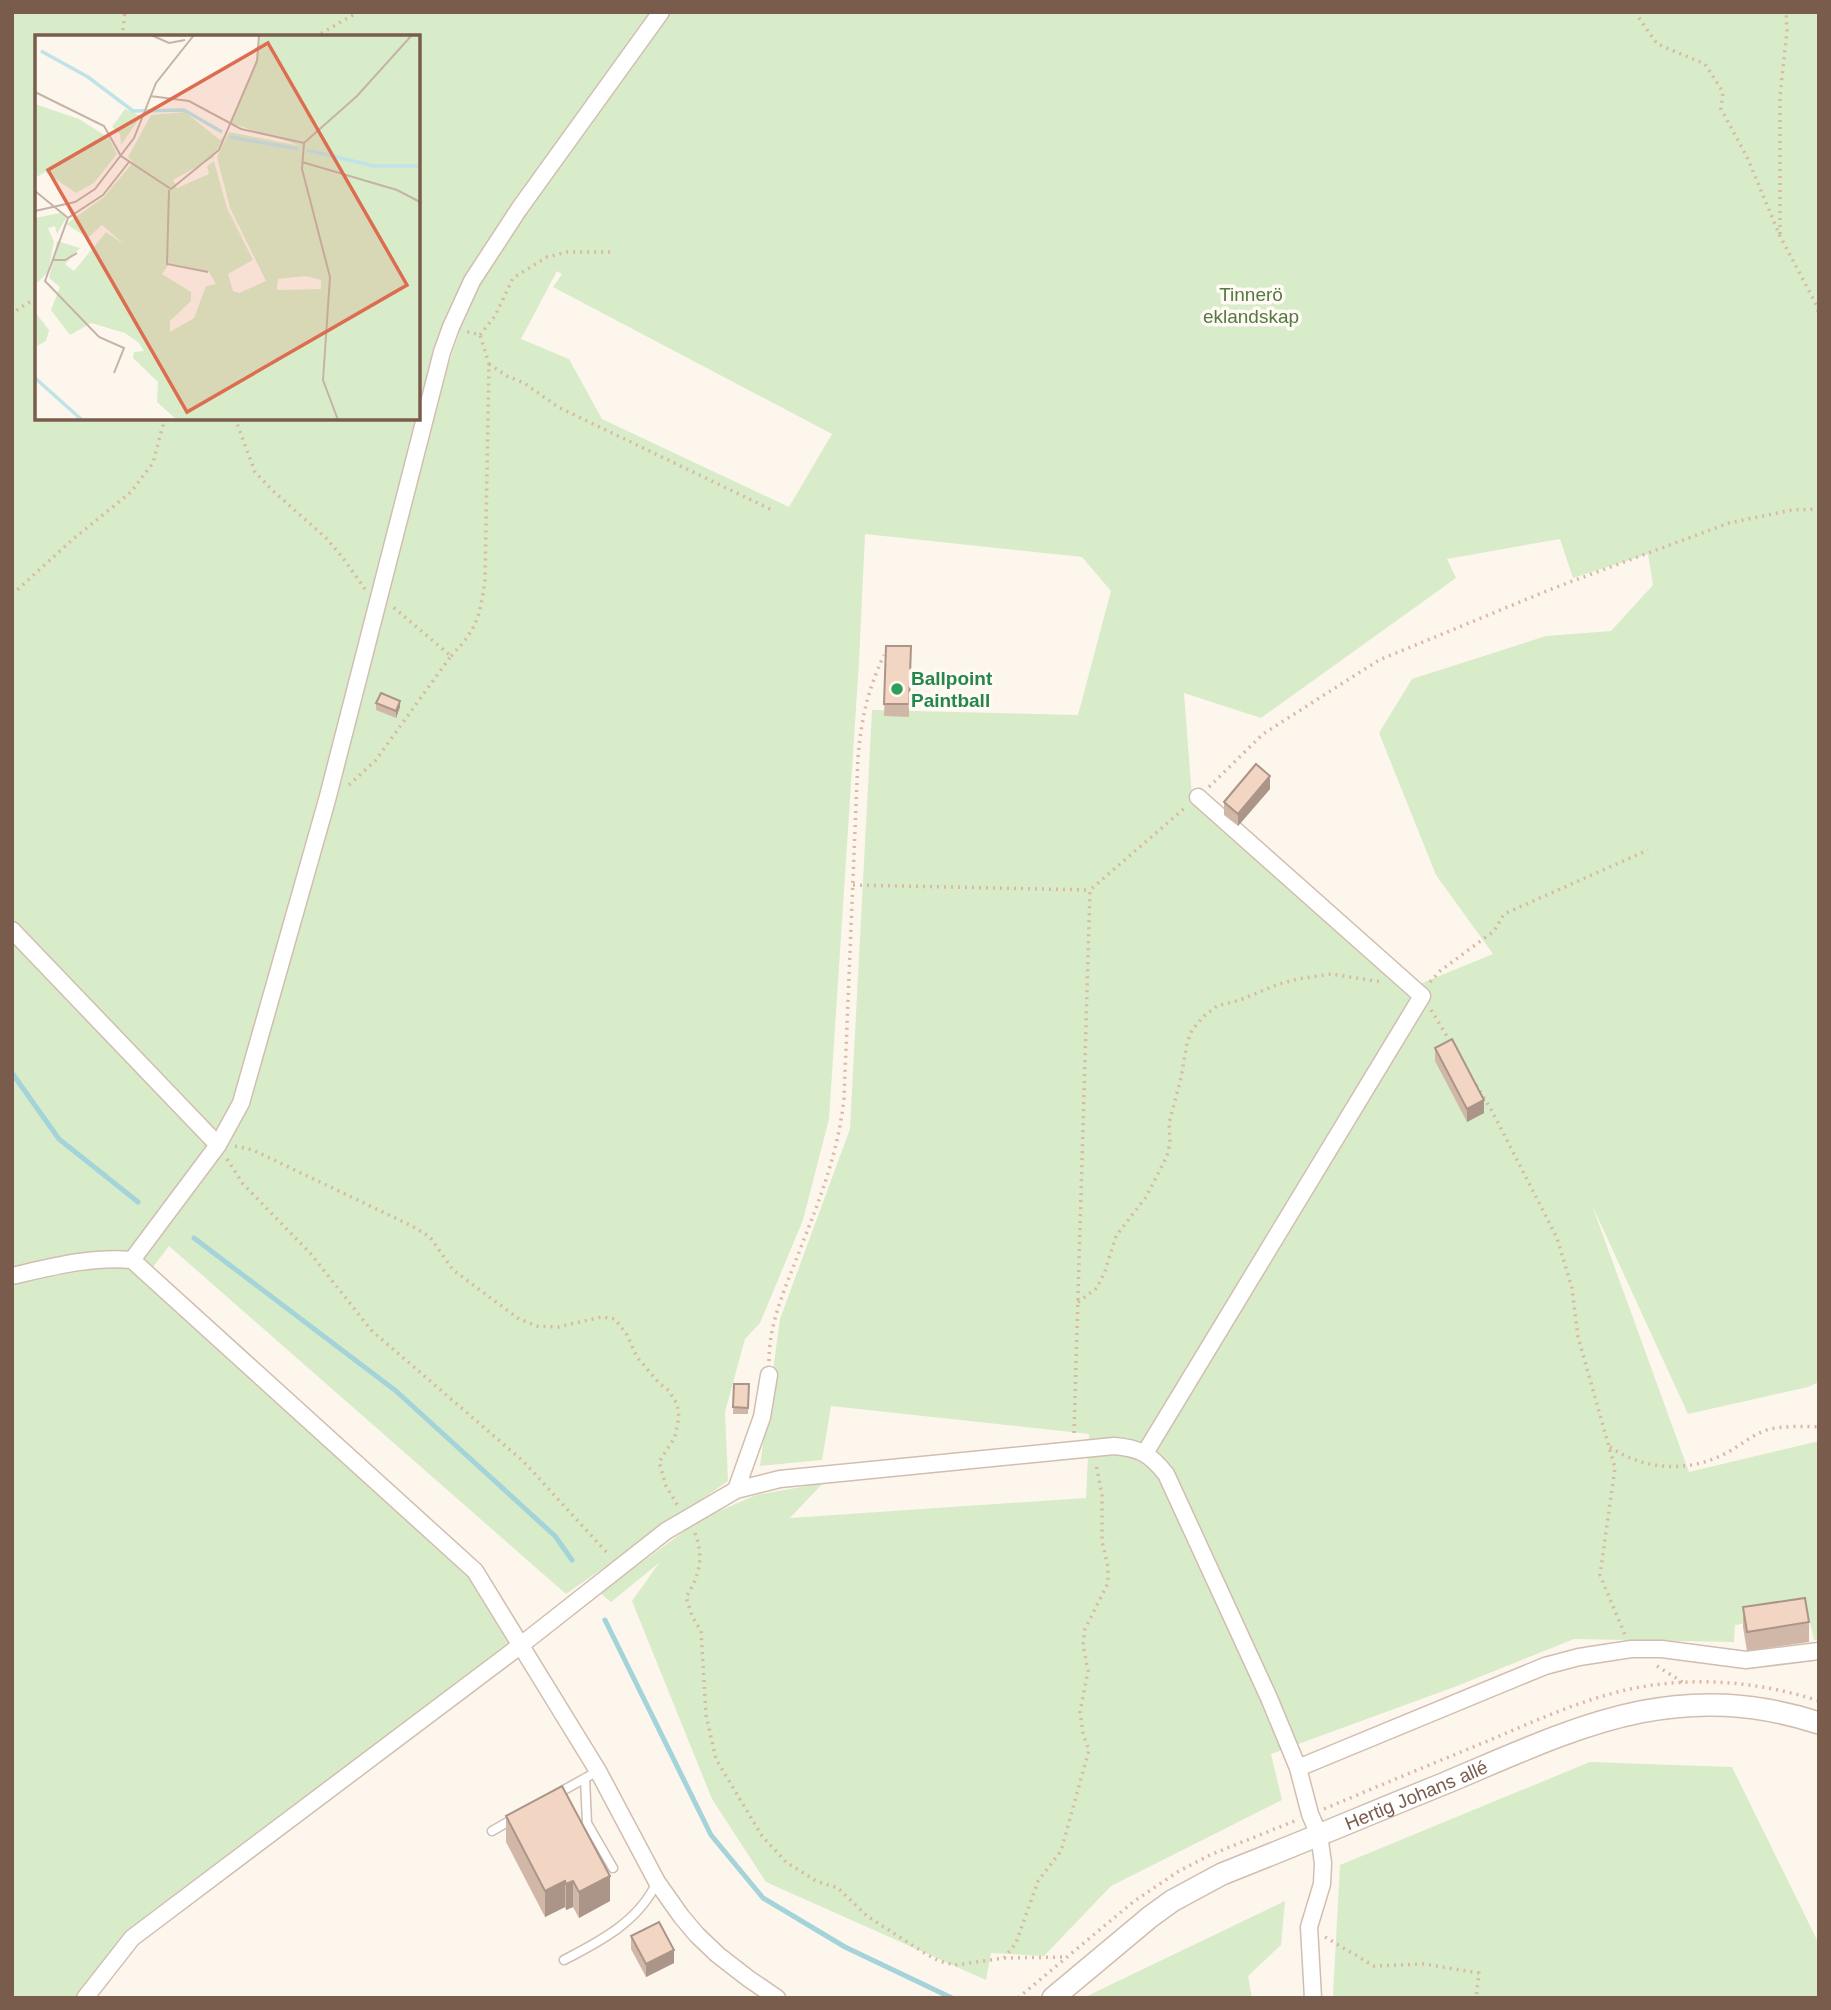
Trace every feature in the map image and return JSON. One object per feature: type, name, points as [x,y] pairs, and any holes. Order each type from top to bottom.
[{"type":"street","points":[[132,1259],[219,1143],[242,1103],[327,800],[442,352],[451,327],[472,281],[519,209],[661,12]]},
{"type":"street","points":[[1145,1452],[1422,996],[1198,797]]},
{"type":"street","points":[[12,930],[219,1143]]},
{"type":"street","points":[[12,1276],[89,1261],[132,1259],[475,1571],[521,1645],[591,1775],[681,1916],[697,1935],[749,1979],[777,1998]]},
{"type":"street","points":[[736,1489],[762,1417],[769,1375]]},
{"type":"street","points":[[85,1998],[132,1938],[521,1645],[666,1531],[736,1489],[791,1478],[1114,1446],[1145,1452],[1166,1474],[1269,1698],[1298,1768],[1310,1814],[1319,1835],[1323,1863],[1322,1884],[1309,1927],[1313,1998]]},
{"type":"street","points":[[1298,1768],[1545,1666],[1579,1657],[1631,1649],[1662,1649],[1746,1660],[1819,1651]]},
{"type":"street","name":"Hertig Johans allé","points":[[1053,1998],[1150,1917],[1172,1901],[1222,1874],[1564,1733],[1661,1707],[1722,1704],[1779,1711],[1819,1724]]},
{"type":"lane","points":[[550,1798],[591,1775]]},
{"type":"lane","points":[[591,1775],[587,1823],[613,1868]]},
{"type":"lane","points":[[492,1831],[527,1811]]},
{"type":"lane","points":[[564,1960],[603,1940],[625,1924],[647,1899],[657,1882]]},
{"type":"path","points":[[121,35],[125,12]]},
{"type":"path","points":[[318,35],[358,12]]},
{"type":"path","points":[[1634,12],[1657,44],[1704,64],[1723,92],[1721,109],[1747,157],[1780,236],[1817,306],[1819,315]]},
{"type":"path","points":[[1780,236],[1780,96],[1787,31],[1786,12]]},
{"type":"path","points":[[480,335],[495,316],[513,278],[547,257],[567,252],[614,252]]},
{"type":"path","points":[[12,316],[18,309],[35,299]]},
{"type":"path","points":[[451,327],[480,335]]},
{"type":"path","points":[[327,800],[344,789],[375,761],[475,626],[485,580],[489,364],[480,335]]},
{"type":"path","points":[[489,364],[524,383],[558,407],[772,510]]},
{"type":"path","points":[[12,590],[15,592],[72,540],[131,492],[153,463],[162,420]]},
{"type":"path","points":[[236,420],[255,472],[326,538],[377,600],[451,656]]},
{"type":"path","points":[[853,885],[1090,890],[1224,774],[1263,734],[1379,660],[1554,588],[1729,523],[1792,510],[1819,509]]},
{"type":"path","points":[[769,1375],[769,1353],[776,1315],[825,1184],[840,1129],[844,1098],[858,757],[862,719],[870,688],[884,655]]},
{"type":"path","points":[[1457,1054],[1422,996],[1440,971],[1494,931],[1504,914],[1648,850]]},
{"type":"path","points":[[1073,1450],[1090,890]]},
{"type":"path","points":[[1078,1302],[1097,1288],[1116,1236],[1146,1197],[1167,1156],[1170,1143],[1169,1123],[1187,1043],[1192,1030],[1204,1016],[1217,1006],[1298,979],[1331,974],[1390,983]]},
{"type":"path","points":[[1471,1077],[1492,1111],[1557,1238],[1572,1288],[1578,1337],[1615,1468],[1600,1576],[1631,1649]]},
{"type":"path","points":[[219,1143],[253,1150],[412,1226],[430,1237],[453,1270],[519,1319],[537,1326],[558,1326],[602,1317],[615,1319],[627,1335],[637,1357],[669,1391],[677,1404],[679,1418],[675,1437],[659,1462],[666,1486],[697,1536],[701,1568],[686,1597],[692,1616],[701,1631],[706,1715],[716,1759],[762,1836],[786,1862],[816,1881],[838,1888],[867,1916],[933,1958],[955,1965],[1004,1958],[1066,1958]]},
{"type":"path","points":[[219,1143],[243,1184],[311,1254],[371,1331],[524,1462],[592,1534],[618,1567]]},
{"type":"path","points":[[1609,1446],[1623,1455],[1647,1464],[1665,1467],[1690,1466],[1725,1454],[1751,1437],[1769,1430],[1819,1427]]},
{"type":"path","points":[[1004,1958],[1016,1943],[1038,1881],[1061,1850],[1089,1750],[1083,1734],[1080,1712],[1088,1671],[1083,1645],[1085,1629],[1108,1583],[1108,1567],[1102,1541],[1102,1496],[1090,1448]]},
{"type":"path","points":[[1309,1927],[1374,1966],[1424,1964],[1479,1973],[1476,1998]]},
{"type":"path","points":[[1018,1998],[1031,1987]]},
{"type":"green space","name":"Tinnerö eklandskap","points":[[12,12],[1819,12],[1819,1382],[1808,1387],[1688,1414],[1592,1205],[1689,1472],[1819,1441],[1819,1639],[1814,1640],[1808,1613],[1735,1625],[1734,1642],[1574,1639],[1457,1686],[1271,1754],[1282,1800],[1111,1886],[1044,1956],[991,1953],[986,1980],[766,1882],[712,1799],[632,1601],[659,1563],[611,1602],[600,1593],[701,1519],[756,1495],[823,1483],[790,1518],[1086,1498],[1089,1434],[831,1406],[822,1460],[760,1466],[780,1319],[850,1129],[872,710],[1078,715],[1111,591],[1082,557],[865,534],[829,1119],[803,1220],[760,1323],[745,1339],[725,1412],[728,1481],[566,1594],[169,1246],[153,1267],[253,1369],[434,1527],[520,1646],[118,1957],[86,1998],[12,1998]],"holes":[[[557,271],[562,274],[553,287],[832,434],[789,507],[602,419],[569,359],[521,339]],[[452,332],[459,334],[444,376],[398,556],[391,549]],[[1560,539],[1573,578],[1648,554],[1653,585],[1611,631],[1546,636],[1412,679],[1379,733],[1436,875],[1493,954],[1410,988],[1192,797],[1184,693],[1261,718],[1456,578],[1447,559]]]},
{"type":"green space","points":[[1590,1762],[1732,1767],[1819,1944],[1819,1998],[1335,1998],[1333,1994],[1340,1865]]},
{"type":"green space","points":[[1285,1901],[1281,1945],[1248,1976],[1252,1998],[1083,1998]]},
{"type":"building","points":[[886,646],[911,646],[909,704],[884,704]]},
{"type":"building","points":[[381,693],[400,701],[396,711],[376,703]]},
{"type":"building","points":[[1256,764],[1270,776],[1238,814],[1224,802]]},
{"type":"building","points":[[1452,1039],[1484,1100],[1467,1109],[1435,1048]]},
{"type":"building","points":[[734,1384],[749,1384],[748,1408],[733,1407]]},
{"type":"building","points":[[1805,1598],[1809,1622],[1747,1632],[1743,1607]]},
{"type":"building","points":[[562,1786],[610,1876],[579,1892],[573,1881],[566,1884],[565,1881],[545,1891],[506,1816]]},
{"type":"building","points":[[659,1922],[674,1950],[646,1964],[631,1936]]},
{"type":"waterway","points":[[12,1073],[59,1139],[138,1202]]},
{"type":"waterway","points":[[194,1238],[396,1391],[555,1536],[572,1560]]},
{"type":"waterway","points":[[605,1620],[711,1835],[763,1898],[845,1947],[952,1998]]},
{"type":"place","name":"Ballpoint Paintball","points":[[897,689]]}]
